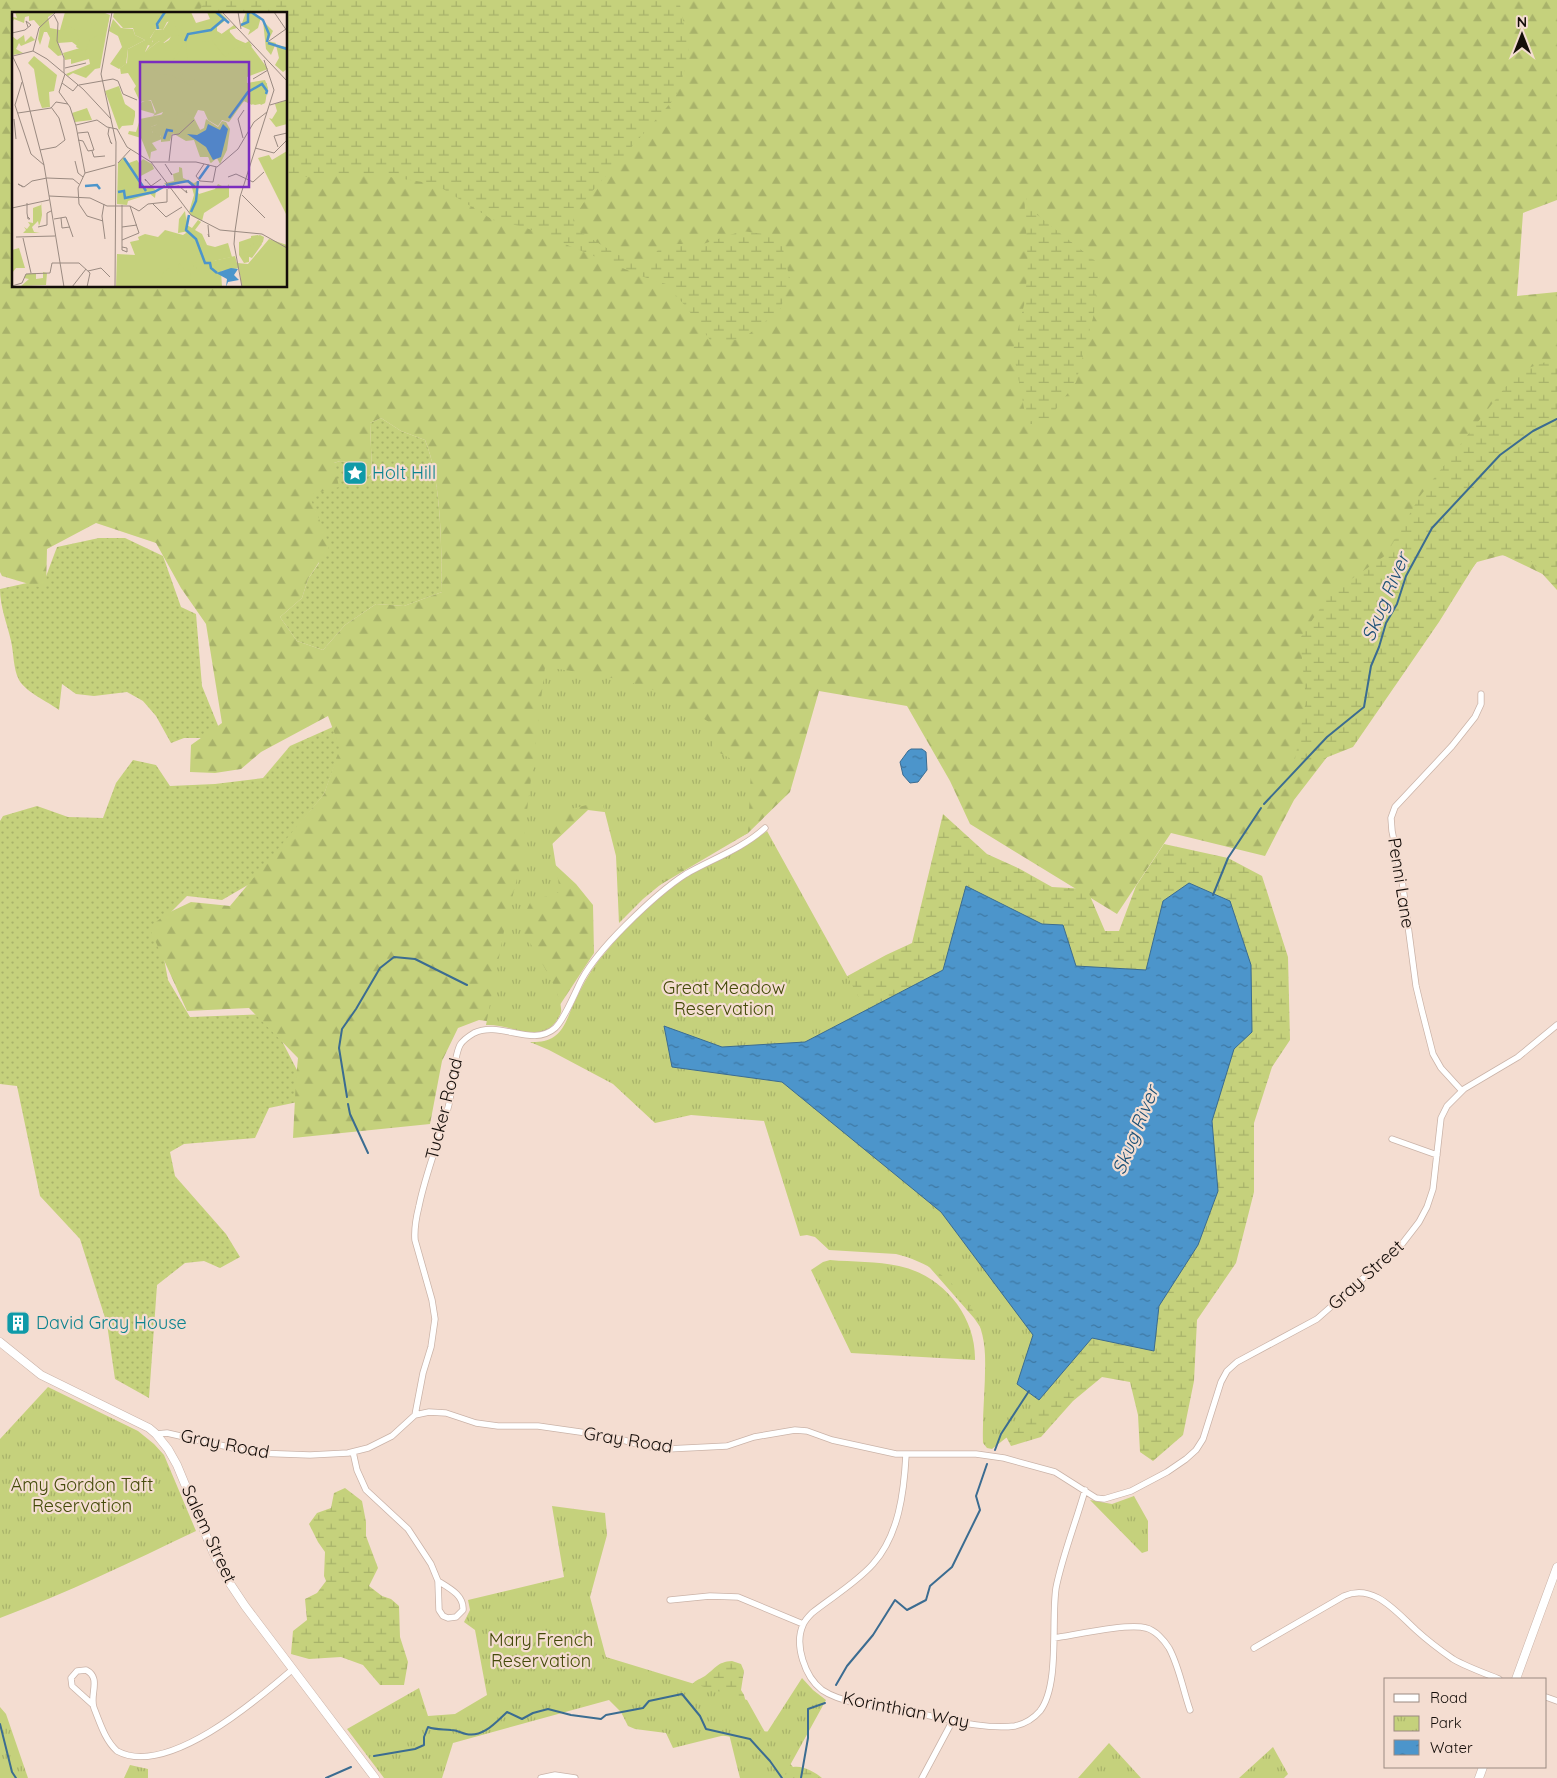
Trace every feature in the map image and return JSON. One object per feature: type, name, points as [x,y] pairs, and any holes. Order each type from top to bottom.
[{"type":"street","name":"Penni Lane","points":[[1462,1091],[1441,1068],[1433,1054],[1426,1030],[1416,986],[1402,880],[1391,818],[1396,807],[1452,746],[1475,717],[1481,704],[1481,694]]},
{"type":"street","name":"Tucker Road","points":[[414,1415],[423,1373],[431,1348],[434,1318],[432,1300],[415,1240],[415,1225],[423,1185],[446,1113],[456,1057],[461,1043],[481,1030],[500,1030],[535,1036],[550,1032],[562,1020],[572,996],[598,956],[635,916],[674,882],[732,850],[765,828]]},
{"type":"street","name":"Gray Street","points":[[1131,1491],[1167,1472],[1196,1450],[1203,1439],[1221,1382],[1227,1371],[1237,1362],[1317,1319],[1402,1244],[1419,1222],[1433,1189],[1441,1118],[1447,1106],[1462,1091],[1518,1057],[1557,1025]]},
{"type":"street","points":[[1392,1139],[1437,1155]]},
{"type":"street","name":"Salem Street","points":[[0,1342],[41,1375],[149,1428],[156,1434],[177,1464],[213,1552],[225,1576],[245,1606],[375,1778]]},
{"type":"street","name":"Gray Road","points":[[156,1434],[167,1433],[256,1454],[310,1455],[354,1452],[379,1443],[397,1432],[414,1415],[424,1412],[440,1412],[476,1423],[498,1426],[538,1426],[608,1436],[646,1446],[667,1449],[727,1446],[754,1437],[781,1432],[807,1431],[832,1440],[879,1451],[906,1454],[976,1454],[1004,1458],[1055,1472],[1096,1498],[1104,1499],[1131,1491]]},
{"type":"street","points":[[354,1452],[357,1470],[366,1490],[408,1528],[431,1564],[438,1581],[438,1607],[440,1612],[448,1618],[456,1617],[463,1610],[463,1601],[438,1581]]},
{"type":"street","points":[[670,1600],[710,1596],[738,1597],[803,1624],[812,1613],[872,1566],[884,1548],[902,1501],[906,1454]]},
{"type":"street","name":"Korinthian Way","points":[[803,1624],[801,1635],[802,1656],[811,1677],[822,1690],[850,1701],[983,1725],[1008,1726],[1022,1724],[1036,1715],[1044,1704],[1050,1686],[1056,1588],[1085,1490]]},
{"type":"street","points":[[1516,1678],[1557,1567]]},
{"type":"street","points":[[1254,1648],[1339,1598],[1356,1592],[1365,1593],[1384,1600],[1417,1631],[1454,1660],[1497,1678]]},
{"type":"street","points":[[1054,1638],[1128,1627],[1144,1627],[1152,1630],[1169,1648],[1190,1710]]},
{"type":"street","points":[[210,1740],[293,1669]]},
{"type":"street","points":[[92,1704],[93,1676],[86,1670],[77,1671],[71,1678],[72,1686],[92,1704],[111,1744],[126,1757],[139,1763]]},
{"type":"street","points":[[922,1778],[954,1720]]},
{"type":"street","points":[[541,1778],[555,1775],[575,1778]]},
{"type":"green space","points":[[0,0],[1557,0],[1557,200],[1523,213],[1517,296],[1557,292],[1557,581],[1503,555],[1477,562],[1294,800],[1265,856],[1171,833],[1117,914],[970,824],[950,781],[907,706],[819,691],[790,792],[748,833],[631,902],[612,813],[588,810],[550,846],[549,859],[576,884],[593,905],[594,953],[552,1017],[531,1027],[479,1020],[458,1028],[442,1061],[430,1124],[293,1138],[298,1058],[249,1008],[187,1011],[149,927],[168,913],[191,902],[230,906],[324,794],[340,748],[328,716],[261,752],[241,769],[215,773],[190,772],[191,745],[222,723],[206,624],[181,588],[156,543],[96,523],[47,549],[46,589],[2,576],[0,572]],"holes":[[[381,418],[401,431],[425,440],[431,456],[440,514],[442,592],[404,606],[376,604],[345,625],[323,650],[297,641],[280,617],[302,598],[308,579],[329,547],[309,495],[339,487],[334,463],[340,461],[361,464],[363,472],[369,476],[372,472],[370,423]]]},
{"type":"green space","points":[[206,0],[679,0],[690,55],[675,98],[588,196],[573,219],[575,229],[615,253],[646,267],[662,244],[703,244],[742,231],[780,236],[790,280],[780,310],[741,340],[710,340],[687,308],[666,284],[644,277],[524,227],[493,220],[435,184],[371,174],[301,177],[288,175],[288,12],[198,12]]},
{"type":"green space","points":[[1024,193],[1031,210],[1099,264],[1094,314],[1076,382],[1045,424],[1027,424],[1013,350],[1024,305],[1028,266]]},
{"type":"green space","points":[[1557,358],[1557,590],[1528,558],[1482,553],[1439,622],[1353,747],[1300,768],[1295,759],[1306,700],[1300,638],[1330,594],[1386,555],[1420,496],[1517,372]]},
{"type":"green space","points":[[381,418],[401,431],[425,440],[431,456],[440,514],[442,592],[404,606],[376,604],[345,625],[323,650],[297,641],[280,617],[302,598],[308,579],[319,563],[316,513],[308,495],[334,463],[340,461],[361,464],[363,472],[370,476],[372,472],[370,423]]},
{"type":"green space","points":[[99,538],[125,538],[163,556],[181,607],[196,614],[202,686],[219,728],[213,738],[184,738],[171,743],[156,716],[143,701],[127,692],[94,696],[76,694],[62,684],[59,710],[32,693],[19,680],[2,609],[0,589],[45,579],[57,547]]},
{"type":"green space","points":[[545,667],[627,681],[673,699],[713,724],[712,749],[751,769],[748,833],[677,871],[643,899],[619,923],[616,856],[602,801],[548,815],[560,892],[531,901],[519,925],[552,981],[561,1012],[557,1021],[549,1029],[542,1033],[534,1033],[486,1025],[505,926],[520,867]]},
{"type":"green space","points":[[335,726],[344,740],[324,794],[253,882],[222,900],[187,896],[158,925],[168,980],[190,1017],[268,1014],[312,1099],[269,1108],[255,1138],[184,1144],[170,1152],[175,1176],[226,1234],[240,1257],[220,1268],[204,1261],[185,1263],[157,1285],[149,1398],[115,1379],[107,1324],[80,1239],[40,1196],[17,1086],[0,1084],[0,821],[3,816],[37,806],[68,817],[103,818],[116,783],[133,760],[156,765],[170,786],[215,784],[263,778],[290,746]]},
{"type":"green space","points":[[943,814],[987,854],[1020,869],[1052,887],[1087,889],[1105,931],[1119,931],[1136,886],[1164,844],[1228,858],[1262,876],[1288,957],[1290,1040],[1272,1067],[1254,1123],[1254,1192],[1236,1263],[1197,1320],[1194,1381],[1183,1435],[1153,1461],[1140,1452],[1138,1415],[1130,1382],[1102,1377],[1073,1401],[1041,1437],[1011,1446],[998,1421],[998,1353],[974,1318],[910,1245],[842,979],[912,943]]},
{"type":"green space","name":"Great Meadow Reservation","points":[[767,831],[1073,1385],[992,1449],[987,1448],[983,1443],[985,1355],[983,1336],[969,1304],[945,1277],[913,1259],[896,1254],[829,1250],[815,1237],[800,1236],[764,1121],[691,1115],[655,1123],[613,1084],[530,1042],[547,1040],[560,1031],[582,986],[595,965],[628,926],[660,894],[694,872],[747,845]]},
{"type":"green space","points":[[830,1260],[891,1264],[915,1271],[929,1278],[954,1300],[963,1313],[974,1343],[975,1360],[851,1353],[811,1270]]},
{"type":"green space","name":"Amy Gordon Taft Reservation","points":[[48,1387],[138,1431],[154,1444],[164,1455],[196,1531],[74,1588],[0,1618],[0,1439]]},
{"type":"green space","points":[[345,1488],[362,1501],[366,1522],[366,1536],[378,1568],[369,1586],[399,1606],[400,1637],[408,1662],[404,1685],[380,1685],[363,1665],[341,1657],[309,1659],[291,1654],[293,1631],[307,1620],[305,1599],[317,1593],[326,1581],[324,1576],[325,1552],[309,1524],[317,1513],[331,1508],[334,1493]]},
{"type":"green space","points":[[1134,1496],[1148,1521],[1148,1551],[1142,1553],[1090,1500],[1112,1504]]},
{"type":"green space","name":"Mary French Reservation","points":[[552,1506],[605,1513],[607,1535],[590,1597],[606,1657],[747,1700],[766,1734],[802,1678],[826,1700],[783,1778],[740,1778],[729,1734],[673,1748],[666,1733],[635,1729],[628,1726],[621,1712],[609,1700],[453,1743],[442,1778],[384,1778],[347,1729],[419,1688],[428,1716],[455,1714],[487,1695],[475,1630],[464,1622],[470,1610],[468,1600],[564,1577]]},
{"type":"green space","points":[[732,1661],[741,1664],[744,1671],[741,1690],[748,1710],[759,1731],[776,1732],[783,1755],[793,1767],[805,1768],[822,1778],[749,1778],[732,1737],[712,1734],[689,1688],[720,1664]]},
{"type":"green space","points":[[0,1707],[6,1714],[28,1778],[0,1778]]},
{"type":"green space","points":[[1109,1743],[1141,1778],[1078,1778]]},
{"type":"green space","points":[[1273,1747],[1288,1774],[1284,1778],[1239,1778]]},
{"type":"green space","points":[[130,1765],[148,1769],[148,1778],[124,1778]]},
{"type":"water","points":[[911,749],[922,749],[926,752],[927,770],[918,782],[910,783],[903,775],[900,762]]},
{"type":"water","points":[[1189,883],[1230,901],[1251,965],[1252,1032],[1234,1049],[1212,1121],[1218,1191],[1198,1245],[1159,1306],[1154,1351],[1092,1338],[1039,1400],[1017,1384],[1033,1335],[941,1212],[782,1082],[672,1067],[664,1026],[722,1047],[805,1042],[943,970],[966,886],[1042,924],[1063,925],[1076,966],[1146,970],[1163,901]]},
{"type":"waterway","name":"Skug River","points":[[1264,804],[1327,737],[1364,707],[1371,666],[1386,623],[1397,604],[1406,576],[1432,528],[1500,455],[1533,431],[1557,419]]},
{"type":"waterway","name":"Skug River","points":[[1213,895],[1228,858],[1261,808]]},
{"type":"waterway","points":[[347,1097],[339,1048],[342,1029],[380,968],[394,957],[415,959],[467,985]]},
{"type":"waterway","points":[[348,1104],[350,1114],[368,1153]]},
{"type":"waterway","name":"Skug River","points":[[995,1450],[1001,1434],[1029,1391]]},
{"type":"waterway","name":"Skug River","points":[[836,1685],[847,1666],[873,1635],[895,1600],[907,1610],[926,1600],[930,1586],[952,1567],[980,1510],[976,1496],[987,1464]]},
{"type":"waterway","points":[[374,1756],[415,1749],[424,1745],[424,1737],[428,1727],[453,1730],[472,1735],[489,1728],[507,1712],[522,1719],[533,1713],[548,1709],[571,1715],[601,1719],[606,1715],[643,1708],[649,1701],[682,1694],[700,1716],[706,1729],[750,1739],[770,1761],[782,1778]]},
{"type":"waterway","name":"Skug River","points":[[801,1778],[808,1738],[808,1709],[825,1703]]},
{"type":"waterway","points":[[0,1724],[12,1772],[16,1778]]},
{"type":"waterway","points":[[326,1778],[351,1767]]},
{"type":"place","name":"Holt Hill","points":[[355,473]]},
{"type":"place","name":"David Gray House","points":[[18,1323]]}]
